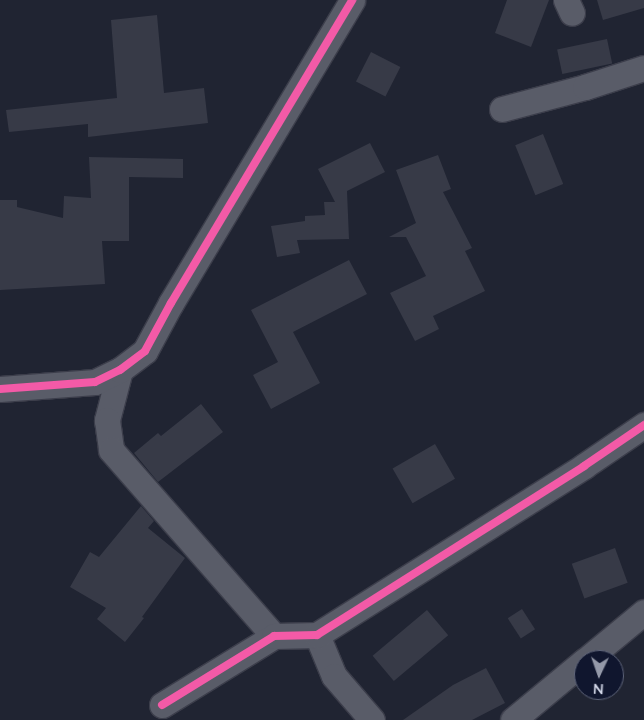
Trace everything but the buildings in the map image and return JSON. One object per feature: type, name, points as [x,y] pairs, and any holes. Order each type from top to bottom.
[{"type":"street","points":[[0,389],[95,382],[120,370],[145,351],[171,303],[352,0]]},
{"type":"street","points":[[502,109],[585,87],[644,68]]},
{"type":"street","points":[[120,370],[107,420],[111,450],[274,636]]},
{"type":"street","points":[[162,705],[274,636],[317,635],[584,466],[644,425]]},
{"type":"street","points":[[598,650],[644,612]]},
{"type":"street","points":[[317,635],[334,676],[372,720]]},
{"type":"street","points":[[512,720],[574,670]]},
{"type":"cycle path","points":[[0,389],[95,382],[120,370],[145,351],[171,303],[352,0]]},
{"type":"cycle path","points":[[162,705],[274,636],[317,635],[584,466],[644,425]]}]
